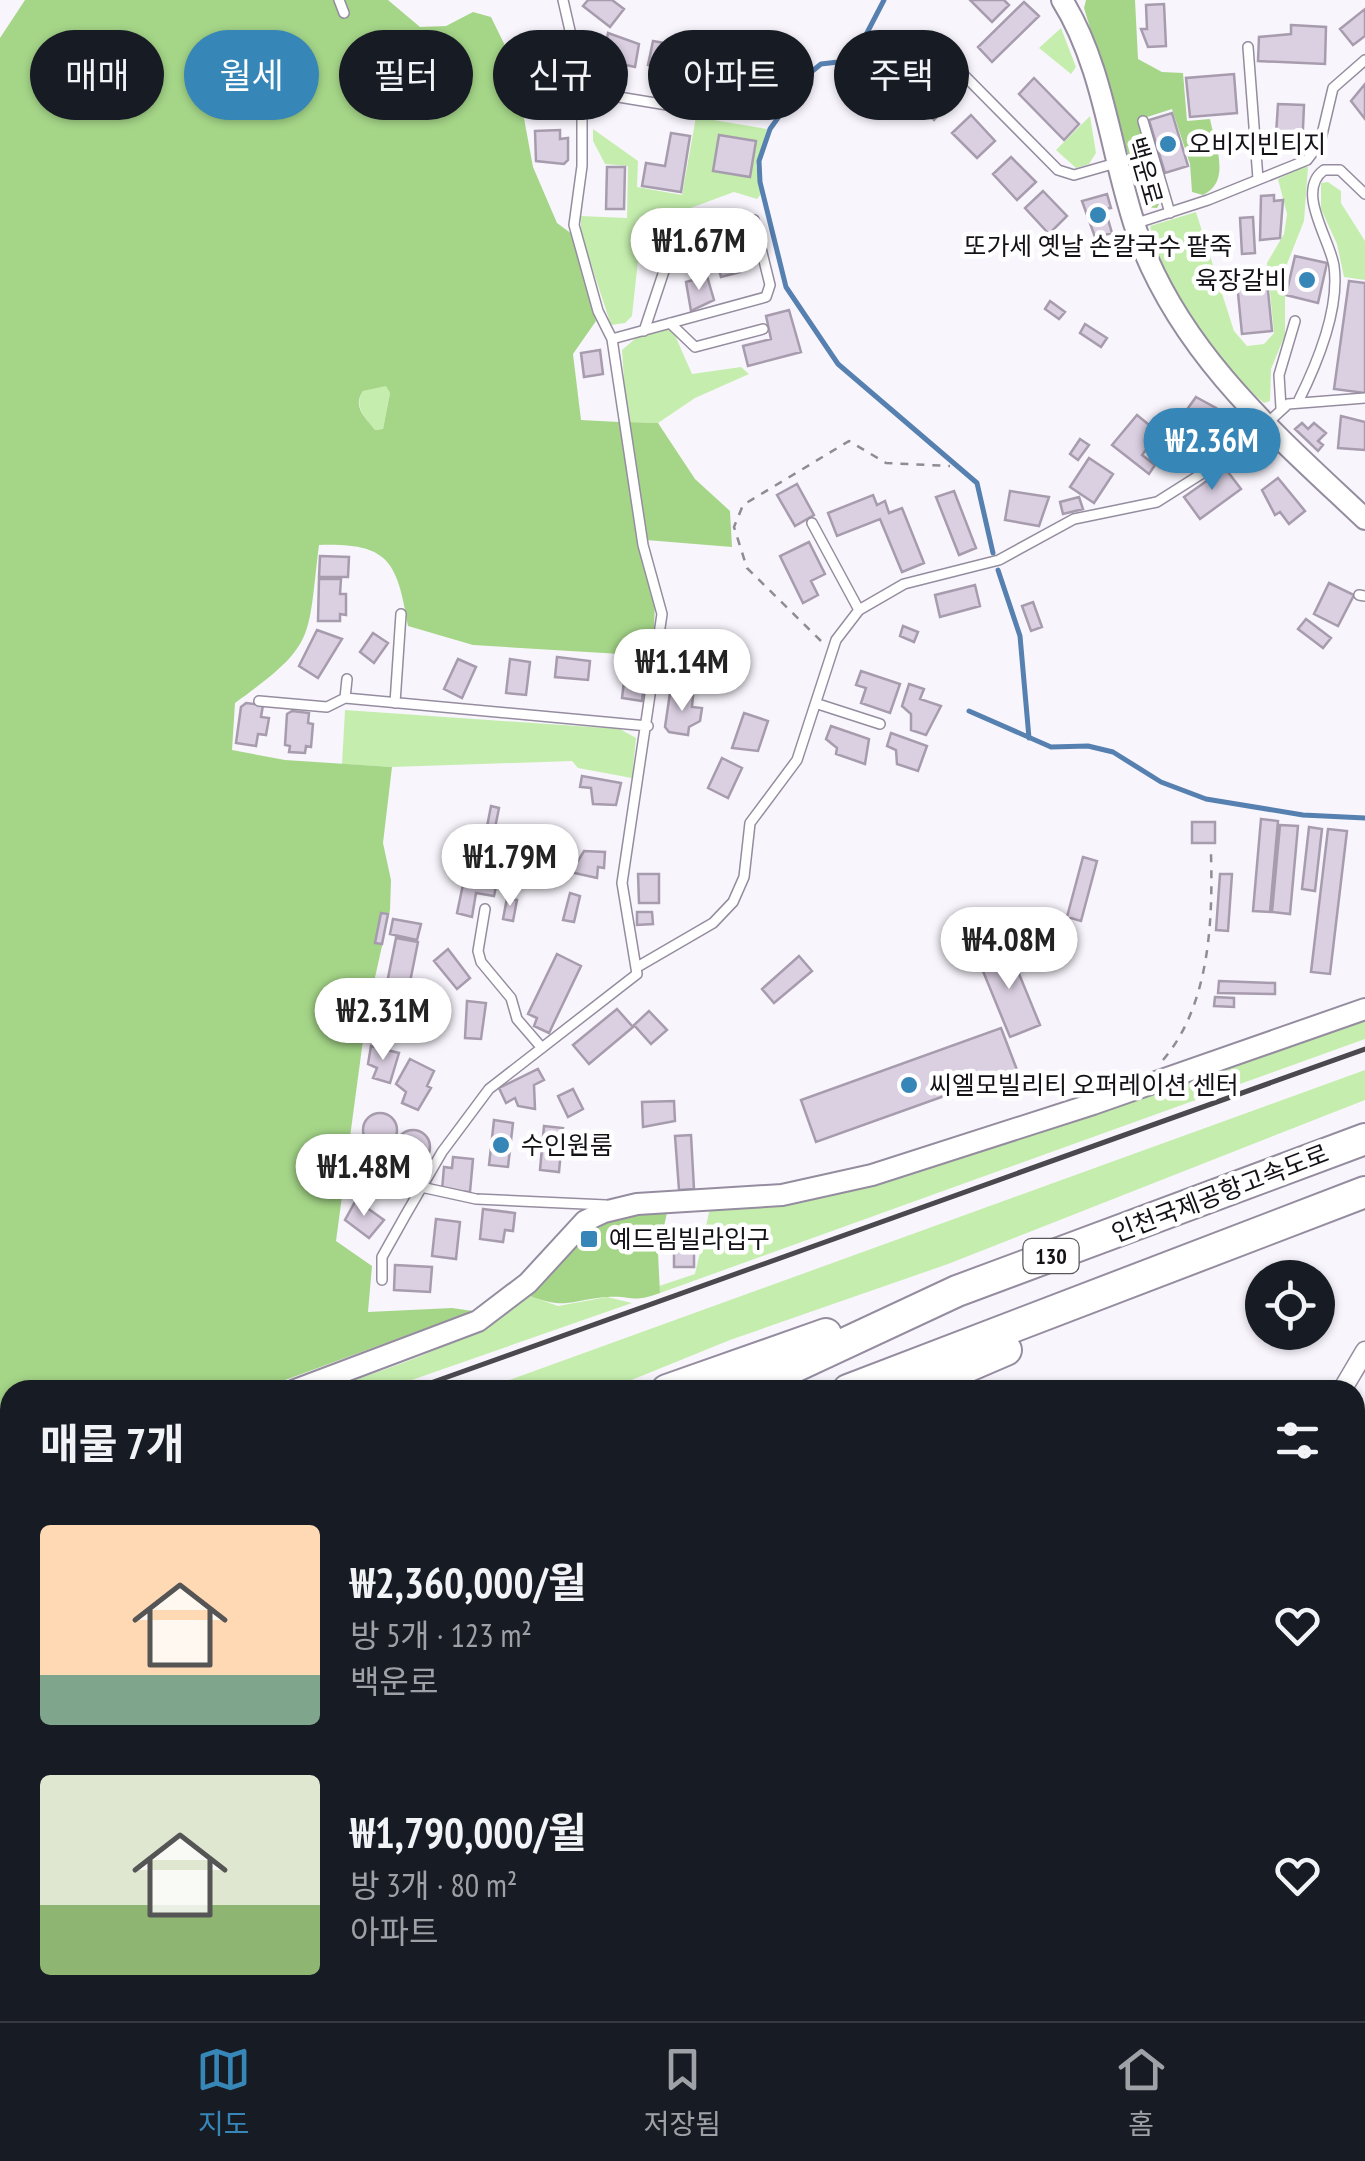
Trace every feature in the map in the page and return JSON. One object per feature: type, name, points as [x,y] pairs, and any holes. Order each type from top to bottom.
[{"type":"highway","name":"인천국제공항고속도로","points":[[767,1380],[958,1291],[1365,1139]]},
{"type":"highway","name":"인천국제공항고속도로","points":[[875,1380],[1365,1196]]},
{"type":"highway","points":[[937,1380],[1263,1248],[1365,1196]]},
{"type":"highway","points":[[696,1380],[958,1291]]},
{"type":"street","name":"백운로","points":[[1067,2],[1134,224],[1163,292],[1218,376],[1365,519]]},
{"type":"street","points":[[322,1380],[478,1321],[528,1283],[585,1221],[618,1207],[803,1192],[918,1161],[1153,1084],[1365,1008]]},
{"type":"street","points":[[1348,1380],[1365,1351]]},
{"type":"lane","points":[[339,0],[344,13]]},
{"type":"lane","points":[[563,0],[572,30]]},
{"type":"lane","points":[[1248,46],[1258,180]]},
{"type":"lane","points":[[1134,224],[1286,170],[1314,153],[1333,88],[1365,60]]},
{"type":"lane","points":[[969,80],[1058,170],[1074,175],[1117,163]]},
{"type":"lane","points":[[582,120],[582,166],[574,225],[598,311],[612,339],[643,545],[662,614],[622,883],[625,916],[638,966]]},
{"type":"lane","points":[[1143,121],[1170,213]]},
{"type":"lane","points":[[1298,402],[1318,357],[1335,274],[1314,206],[1315,182],[1324,170],[1340,170],[1365,194]]},
{"type":"lane","points":[[612,339],[766,297],[770,285],[754,220]]},
{"type":"lane","points":[[644,330],[664,268]]},
{"type":"lane","points":[[1281,408],[1279,375],[1295,322]]},
{"type":"lane","points":[[670,323],[695,347],[763,329]]},
{"type":"lane","points":[[382,1280],[382,1256],[421,1187],[489,1089],[626,987],[638,966],[712,923],[734,902],[744,877],[750,823],[787,777],[818,704],[836,640],[858,610],[904,584],[1000,560],[1074,519],[1157,502],[1236,452],[1281,408],[1298,402],[1365,398]]},
{"type":"lane","points":[[812,523],[858,610]]},
{"type":"lane","points":[[394,703],[402,614]]},
{"type":"lane","points":[[345,698],[346,679]]},
{"type":"lane","points":[[259,701],[327,707],[345,698],[648,726]]},
{"type":"lane","points":[[818,704],[880,724]]},
{"type":"lane","points":[[484,909],[479,936],[481,962],[511,998],[517,1018],[542,1048]]},
{"type":"lane","points":[[421,1187],[476,1199],[618,1207]]},
{"type":"path","points":[[1153,1084],[1157,1068],[1180,1040],[1196,1004],[1211,854]]},
{"type":"green space","points":[[25,0],[388,0],[420,27],[446,26],[473,12],[491,17],[497,30],[493,30],[493,120],[524,120],[533,167],[557,223],[572,234],[596,321],[573,354],[581,420],[619,422],[642,555],[655,602],[653,656],[473,645],[408,626],[393,571],[375,552],[319,545],[309,622],[303,638],[281,667],[235,703],[232,750],[285,760],[392,767],[383,843],[391,880],[390,910],[366,1018],[336,1241],[372,1266],[368,1312],[452,1308],[473,1311],[285,1380],[0,1380],[0,38]],"holes":[[[386,386],[390,393],[383,429],[375,430],[361,412],[360,397],[363,391]]]},
{"type":"green space","points":[[1086,0],[1135,0],[1138,59],[1162,72],[1183,73],[1187,121],[1210,119],[1218,151],[1217,181],[1203,195],[1192,192],[1190,164],[1172,109],[1138,120],[1161,200],[1157,208],[1144,207],[1084,8]]},
{"type":"green space","points":[[1061,28],[1076,67],[1071,74],[1039,48]]},
{"type":"green space","points":[[1090,116],[1096,153],[1089,164],[1076,168],[1056,150]]},
{"type":"green space","points":[[695,120],[767,129],[756,165],[761,194],[757,199],[734,192],[658,220],[639,251],[632,316],[625,323],[611,325],[581,234],[581,216],[627,218],[628,166],[605,164],[593,141],[593,129],[638,161],[637,187],[682,195]]},
{"type":"green space","points":[[1308,167],[1304,221],[1285,269],[1285,335],[1271,369],[1270,401],[1264,403],[1229,368],[1195,322],[1166,272],[1150,226],[1196,212],[1234,331],[1247,346],[1264,344],[1274,333],[1267,263],[1284,234],[1287,214],[1278,179]]},
{"type":"green space","points":[[1328,182],[1341,191],[1341,203],[1365,241],[1365,280],[1344,277],[1337,244],[1321,209],[1321,183]]},
{"type":"green space","points":[[667,329],[674,333],[692,374],[741,367],[749,374],[695,398],[658,423],[627,422],[622,350],[636,338]]},
{"type":"green space","points":[[387,385],[390,393],[383,429],[375,430],[362,412],[360,397],[363,391]]},
{"type":"green space","points":[[627,422],[658,423],[695,479],[730,511],[732,547],[646,540]]},
{"type":"green space","points":[[345,710],[620,729],[636,738],[632,778],[578,768],[572,761],[392,767],[342,764]]},
{"type":"green space","points":[[1365,1015],[1365,1039],[660,1293],[659,1286],[695,1274],[710,1208],[798,1199]]},
{"type":"green space","points":[[1365,1070],[1365,1100],[948,1264],[730,1340],[632,1380],[510,1380]]},
{"type":"green space","points":[[663,1209],[667,1213],[658,1253],[660,1293],[642,1298],[607,1297],[561,1303],[530,1296],[579,1237],[605,1218]]},
{"type":"green space","points":[[530,1296],[558,1306],[607,1297],[632,1303],[412,1380],[354,1380],[457,1340]]},
{"type":"building","points":[[588,0],[612,0],[624,9],[610,27],[583,6]]},
{"type":"building","points":[[970,0],[1004,0],[1009,5],[992,22]]},
{"type":"building","points":[[1024,2],[1039,16],[992,62],[978,47]]},
{"type":"building","points":[[1164,4],[1166,46],[1148,47],[1141,29],[1147,29],[1146,5]]},
{"type":"building","points":[[1365,9],[1365,36],[1353,45],[1340,29]]},
{"type":"building","points":[[1291,25],[1326,27],[1325,64],[1258,61],[1259,37],[1291,34]]},
{"type":"building","points":[[628,40],[639,44],[635,67],[628,65]]},
{"type":"building","points":[[1234,74],[1237,113],[1190,117],[1186,78]]},
{"type":"building","points":[[1034,78],[1079,124],[1064,140],[1019,94]]},
{"type":"building","points":[[1365,84],[1365,119],[1351,101]]},
{"type":"building","points":[[1278,104],[1304,105],[1302,151],[1275,150]]},
{"type":"building","points":[[1172,113],[1188,166],[1165,173],[1149,120]]},
{"type":"building","points":[[969,117],[995,141],[977,158],[952,133]]},
{"type":"building","points":[[560,130],[560,139],[568,138],[568,160],[564,164],[536,161],[535,131]]},
{"type":"building","points":[[671,133],[690,136],[681,192],[642,186],[646,163],[665,166]]},
{"type":"building","points":[[719,135],[756,141],[750,177],[713,171]]},
{"type":"building","points":[[1011,157],[1036,182],[1017,200],[993,174]]},
{"type":"building","points":[[607,167],[625,167],[624,209],[606,209]]},
{"type":"building","points":[[1043,191],[1067,216],[1049,234],[1025,208]]},
{"type":"building","points":[[1107,194],[1111,208],[1105,209],[1112,233],[1095,237],[1082,201]]},
{"type":"building","points":[[1274,195],[1274,201],[1283,200],[1280,238],[1260,240],[1261,196]]},
{"type":"building","points":[[692,213],[704,260],[681,266],[670,226],[679,224],[677,216]]},
{"type":"building","points":[[743,213],[748,232],[731,237],[740,272],[721,277],[707,222]]},
{"type":"building","points":[[1253,217],[1255,253],[1242,254],[1240,218]]},
{"type":"building","points":[[1295,256],[1327,263],[1318,303],[1286,295]]},
{"type":"building","points":[[1266,271],[1272,331],[1242,334],[1236,273]]},
{"type":"building","points":[[707,276],[714,300],[691,311],[686,282]]},
{"type":"building","points":[[1349,281],[1365,283],[1365,393],[1334,389]]},
{"type":"building","points":[[1050,301],[1065,312],[1059,319],[1045,309]]},
{"type":"building","points":[[789,310],[801,352],[748,366],[743,346],[771,339],[766,316]]},
{"type":"building","points":[[1085,324],[1107,338],[1101,347],[1080,333]]},
{"type":"building","points":[[600,350],[603,374],[584,377],[581,353]]},
{"type":"building","points":[[1196,397],[1216,408],[1197,437],[1187,441],[1180,435],[1178,422]]},
{"type":"building","points":[[1137,415],[1159,433],[1142,455],[1155,465],[1149,474],[1112,445]]},
{"type":"building","points":[[1341,416],[1365,422],[1365,450],[1338,448]]},
{"type":"building","points":[[1302,423],[1308,429],[1314,423],[1326,433],[1318,441],[1323,445],[1318,451],[1295,429]]},
{"type":"building","points":[[1172,434],[1190,448],[1186,453],[1168,439]]},
{"type":"building","points":[[1080,439],[1089,445],[1078,460],[1070,454]]},
{"type":"building","points":[[1089,458],[1113,474],[1094,503],[1070,487]]},
{"type":"building","points":[[1225,468],[1241,489],[1200,519],[1184,497]]},
{"type":"building","points":[[1278,478],[1305,511],[1289,524],[1280,512],[1275,515],[1262,490]]},
{"type":"building","points":[[797,484],[814,515],[795,526],[777,495]]},
{"type":"building","points":[[954,491],[976,548],[959,555],[936,497]]},
{"type":"building","points":[[1010,491],[1049,497],[1039,526],[1005,520]]},
{"type":"building","points":[[873,495],[877,505],[885,501],[889,513],[902,508],[924,563],[902,572],[880,519],[837,536],[828,513]]},
{"type":"building","points":[[1079,497],[1083,509],[1063,514],[1060,502]]},
{"type":"building","points":[[809,542],[825,574],[811,581],[818,595],[803,603],[780,556]]},
{"type":"building","points":[[320,556],[349,557],[348,577],[319,577]]},
{"type":"building","points":[[319,579],[341,579],[340,594],[346,594],[346,615],[340,614],[340,621],[318,621]]},
{"type":"building","points":[[1329,583],[1354,595],[1338,626],[1314,614]]},
{"type":"building","points":[[975,585],[980,606],[940,617],[935,595]]},
{"type":"building","points":[[1033,602],[1042,627],[1031,631],[1022,606]]},
{"type":"building","points":[[1306,619],[1331,638],[1323,648],[1298,629]]},
{"type":"building","points":[[903,626],[918,632],[914,642],[900,636]]},
{"type":"building","points":[[317,630],[342,639],[318,678],[299,666]]},
{"type":"building","points":[[373,633],[388,643],[374,663],[360,652]]},
{"type":"building","points":[[557,657],[590,661],[588,680],[555,677]]},
{"type":"building","points":[[674,658],[685,659],[684,680],[672,679]]},
{"type":"building","points":[[458,659],[476,667],[462,698],[444,689]]},
{"type":"building","points":[[510,659],[530,662],[526,695],[506,693]]},
{"type":"building","points":[[626,665],[646,667],[642,701],[622,698]]},
{"type":"building","points":[[861,671],[900,684],[890,713],[861,703],[866,688],[856,685]]},
{"type":"building","points":[[909,684],[924,689],[920,699],[941,706],[926,735],[911,730],[911,714],[902,706]]},
{"type":"building","points":[[670,693],[693,696],[692,707],[702,708],[700,721],[689,727],[688,735],[669,732],[665,727]]},
{"type":"building","points":[[246,703],[263,705],[261,717],[269,718],[266,735],[258,734],[256,746],[236,743],[241,707]]},
{"type":"building","points":[[309,713],[308,723],[313,724],[311,747],[306,746],[305,753],[289,752],[290,746],[285,745],[287,714]]},
{"type":"building","points":[[744,713],[768,721],[758,751],[732,748]]},
{"type":"building","points":[[831,726],[869,739],[865,764],[836,754],[837,748],[826,739]]},
{"type":"building","points":[[891,733],[927,746],[918,771],[897,764],[896,750],[887,746]]},
{"type":"building","points":[[722,758],[742,768],[728,798],[708,788]]},
{"type":"building","points":[[582,776],[621,783],[616,805],[593,804],[591,788],[580,787]]},
{"type":"building","points":[[491,806],[499,808],[493,838],[485,837]]},
{"type":"building","points":[[1261,819],[1278,821],[1270,912],[1253,911]]},
{"type":"building","points":[[1192,822],[1215,822],[1215,843],[1192,843]]},
{"type":"building","points":[[1280,825],[1298,826],[1290,914],[1272,912]]},
{"type":"building","points":[[1309,827],[1322,829],[1315,891],[1302,889]]},
{"type":"building","points":[[1328,829],[1347,831],[1330,974],[1311,972]]},
{"type":"building","points":[[584,851],[605,852],[604,868],[598,867],[597,878],[570,872],[571,861],[578,861]]},
{"type":"building","points":[[469,856],[501,863],[494,896],[476,893],[472,917],[457,913]]},
{"type":"building","points":[[1083,857],[1097,861],[1081,921],[1067,917]]},
{"type":"building","points":[[511,861],[529,862],[529,872],[509,870]]},
{"type":"building","points":[[638,874],[659,874],[659,903],[639,903]]},
{"type":"building","points":[[1220,874],[1232,874],[1228,931],[1216,930]]},
{"type":"building","points":[[570,893],[580,896],[574,922],[563,920]]},
{"type":"building","points":[[507,898],[517,900],[513,921],[503,919]]},
{"type":"building","points":[[637,912],[652,912],[653,924],[637,925]]},
{"type":"building","points":[[381,913],[388,914],[382,944],[375,943]]},
{"type":"building","points":[[393,919],[421,924],[417,940],[390,934]]},
{"type":"building","points":[[396,938],[418,942],[409,987],[387,983]]},
{"type":"building","points":[[1008,947],[1040,1025],[1010,1037],[978,959]]},
{"type":"building","points":[[448,949],[470,978],[457,989],[434,961]]},
{"type":"building","points":[[557,954],[581,966],[549,1033],[534,1026],[537,1018],[528,1014]]},
{"type":"building","points":[[799,956],[812,971],[774,1003],[762,989]]},
{"type":"building","points":[[1219,981],[1275,983],[1275,994],[1218,993]]},
{"type":"building","points":[[1215,997],[1234,998],[1234,1007],[1214,1006]]},
{"type":"building","points":[[467,1001],[486,1003],[481,1039],[465,1038]]},
{"type":"building","points":[[617,1009],[633,1027],[589,1064],[573,1045]]},
{"type":"building","points":[[649,1011],[667,1030],[651,1044],[634,1025]]},
{"type":"building","name":"씨엘모빌리티 오퍼레이션 센터","points":[[1001,1028],[1017,1070],[816,1142],[801,1100]]},
{"type":"building","points":[[371,1046],[399,1053],[390,1083],[373,1078],[377,1068],[368,1064]]},
{"type":"building","points":[[410,1059],[434,1071],[427,1086],[431,1088],[418,1110],[402,1103],[406,1092],[396,1084]]},
{"type":"building","points":[[538,1069],[544,1080],[534,1085],[535,1109],[518,1106],[515,1098],[506,1103],[499,1088]]},
{"type":"building","points":[[573,1089],[583,1109],[568,1117],[558,1096]]},
{"type":"building","points":[[674,1101],[675,1121],[643,1127],[642,1102]]},
{"type":"building","points":[[380,1113],[392,1118],[397,1130],[392,1142],[380,1147],[368,1142],[363,1130],[368,1118]]},
{"type":"building","points":[[494,1120],[513,1123],[508,1167],[489,1165]]},
{"type":"building","points":[[544,1126],[563,1128],[559,1172],[540,1170]]},
{"type":"building","points":[[413,1130],[425,1135],[430,1147],[425,1159],[413,1164],[401,1159],[396,1147],[401,1135]]},
{"type":"building","points":[[691,1135],[694,1189],[679,1190],[675,1136]]},
{"type":"building","points":[[453,1157],[473,1159],[470,1192],[442,1190],[444,1167],[452,1168]]},
{"type":"building","points":[[356,1200],[384,1220],[369,1238],[345,1220]]},
{"type":"building","points":[[483,1209],[515,1213],[513,1231],[505,1230],[503,1242],[480,1239]]},
{"type":"building","points":[[436,1219],[460,1222],[456,1259],[432,1256]]},
{"type":"building","points":[[674,1238],[694,1238],[694,1267],[674,1267]]},
{"type":"building","points":[[395,1265],[432,1267],[430,1292],[394,1290]]},
{"type":"waterway","points":[[884,0],[856,54],[847,61],[821,64],[810,73],[770,129],[759,161],[760,182],[786,287],[838,364],[977,483],[993,553]]},
{"type":"waterway","points":[[998,570],[1020,636],[1029,738]]},
{"type":"waterway","points":[[969,711],[1051,747],[1088,746],[1113,752],[1161,782],[1206,799],[1303,815],[1365,818]]},
{"type":"railway","points":[[439,1380],[1365,1049]]},
{"type":"place","name":"오비지빈티지","points":[[1168,144]]},
{"type":"place","name":"또가세 옛날 손칼국수 팥죽","points":[[1098,215]]},
{"type":"place","name":"육장갈비","points":[[1307,280]]},
{"type":"place","name":"씨엘모빌리티 오퍼레이션 센터","points":[[909,1085]]},
{"type":"place","name":"수인원룸","points":[[501,1145]]},
{"type":"place","name":"예드림빌라입구","points":[[589,1239]]}]
